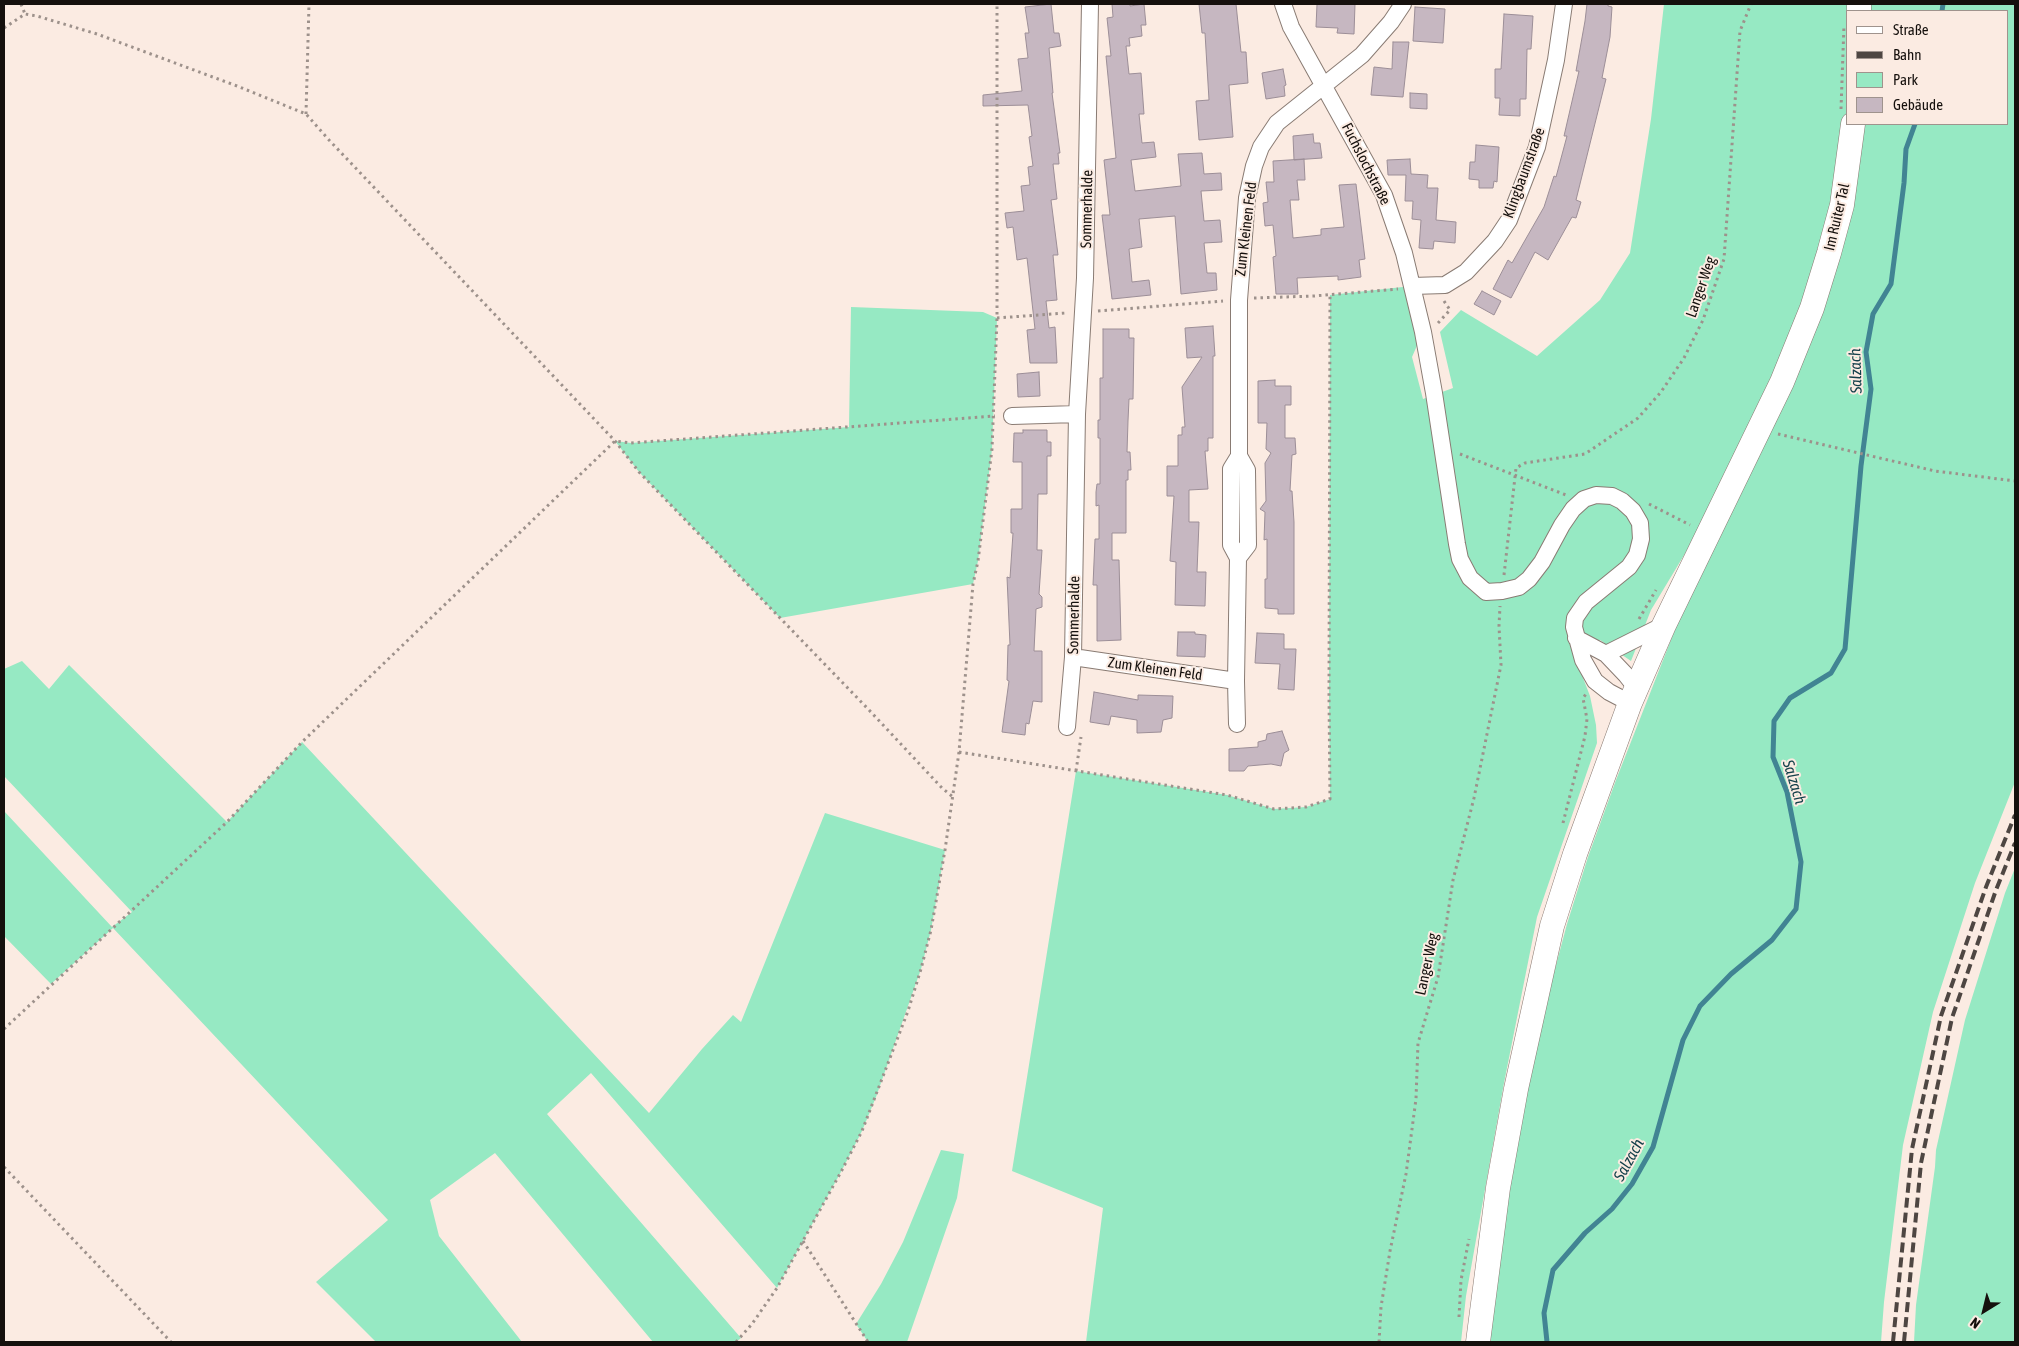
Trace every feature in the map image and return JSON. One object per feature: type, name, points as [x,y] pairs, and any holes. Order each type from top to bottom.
[{"type":"street","name":"Sommerhalde","points":[[1067,727],[1073,656],[1077,414],[1084,312],[1090,4]]},
{"type":"street","name":"Fuchslochstraße","points":[[1283,4],[1291,26],[1384,194],[1404,253],[1423,332],[1460,559],[1470,578],[1486,592],[1502,591]]},
{"type":"street","name":"Zum Kleinen Feld","points":[[1238,724],[1236,681],[1238,558],[1248,545],[1247,470],[1239,456],[1239,300],[1247,198],[1254,166],[1261,146],[1277,123],[1362,55],[1391,22],[1403,4]]},
{"type":"street","name":"Klingbaumstraße","points":[[1412,286],[1445,286],[1466,272],[1495,241],[1509,220],[1537,147],[1556,60],[1564,4]]},
{"type":"street","name":"Im Ruiter Tal","points":[[1478,1342],[1498,1188],[1516,1089],[1552,926],[1575,854],[1634,696],[1664,625],[1782,382],[1812,308],[1842,205],[1846,125]]},
{"type":"street","points":[[1012,416],[1077,414]]},
{"type":"street","points":[[1502,591],[1519,587],[1529,579],[1542,562],[1573,509],[1584,499],[1596,495],[1612,496],[1622,501],[1633,511],[1640,523],[1641,539],[1637,555],[1629,567],[1586,602],[1578,613],[1574,627],[1576,638],[1583,660],[1595,681],[1609,692],[1634,696],[1626,675],[1606,654],[1576,638]]},
{"type":"street","points":[[1606,654],[1664,625]]},
{"type":"street","name":"Zum Kleinen Feld","points":[[1073,656],[1236,681]]},
{"type":"path","points":[[21,4],[25,14]]},
{"type":"path","points":[[306,114],[309,4]]},
{"type":"path","points":[[736,1342],[752,1324],[776,1288],[862,1131],[908,1011],[931,930],[959,752],[973,584],[978,561],[992,449],[997,318],[998,4]]},
{"type":"path","name":"Langer Weg","points":[[1379,1342],[1381,1307],[1390,1251],[1406,1174],[1416,1099],[1418,1043],[1438,977],[1454,880],[1476,790],[1501,665],[1498,626],[1516,468],[1525,463],[1585,454],[1638,418],[1661,392],[1684,358],[1703,320],[1724,259],[1740,31],[1751,4]]},
{"type":"path","points":[[4,28],[25,14],[97,34],[238,86],[306,114],[615,441],[639,472],[953,798]]},
{"type":"path","points":[[1250,298],[1330,295],[1412,286]]},
{"type":"path","points":[[1433,328],[1450,310],[1442,299],[1439,286]]},
{"type":"path","points":[[959,752],[1227,795],[1274,809],[1306,807],[1330,799],[1330,295]]},
{"type":"path","points":[[997,318],[1228,300]]},
{"type":"path","points":[[615,441],[631,443],[993,416]]},
{"type":"path","points":[[1761,427],[1785,436],[1935,471],[2015,481]]},
{"type":"path","points":[[4,1029],[227,822],[302,742],[615,441]]},
{"type":"path","points":[[1458,451],[1462,456],[1570,496]]},
{"type":"path","points":[[1654,506],[1690,524]]},
{"type":"path","points":[[1067,727],[1082,734],[1076,771]]},
{"type":"path","points":[[4,1168],[171,1342]]},
{"type":"path","points":[[803,1241],[868,1342]]},
{"type":"green space","points":[[1664,4],[1853,4],[1849,10],[1846,10],[1846,125],[2009,125],[2009,10],[1868,10],[1868,4],[2015,4],[2015,782],[1975,883],[1933,1012],[1903,1145],[1881,1342],[1486,1342],[1507,1190],[1540,1025],[1567,924],[1588,857],[1616,780],[1676,627],[1757,434],[1651,610],[1631,661],[1600,640],[1578,665],[1590,696],[1596,725],[1597,743],[1537,917],[1504,1083],[1466,1296],[1461,1342],[1086,1342],[1103,1208],[1012,1171],[1076,771],[1227,795],[1274,809],[1306,807],[1330,799],[1330,295],[1412,286],[1423,332],[1412,357],[1423,399],[1453,388],[1440,332],[1461,310],[1537,356],[1600,300],[1630,253],[1651,119]]},
{"type":"green space","points":[[851,307],[983,312],[997,318],[992,449],[978,561],[973,584],[780,618],[639,472],[615,441],[631,443],[849,427]]},
{"type":"green space","points":[[22,661],[49,689],[69,665],[227,822],[302,742],[649,1113],[733,1015],[741,1022],[825,813],[945,850],[931,930],[921,969],[876,1097],[862,1131],[842,1170],[777,1288],[591,1073],[547,1114],[741,1338],[736,1342],[653,1342],[495,1153],[430,1200],[439,1236],[522,1342],[376,1342],[316,1282],[388,1220],[113,928],[51,984],[4,936],[4,811],[112,927],[132,912],[4,776],[4,669]]},
{"type":"green space","points":[[2015,868],[2015,1342],[1914,1342],[1916,1305],[1936,1150],[1965,1020],[2005,893]]},
{"type":"green space","points":[[941,1150],[964,1154],[957,1198],[907,1342],[868,1342],[856,1324],[881,1284],[903,1242]]},
{"type":"building","points":[[1051,4],[1054,33],[1059,33],[1061,46],[1049,48],[1052,93],[1060,153],[1058,153],[1059,164],[1053,164],[1057,199],[1051,200],[1058,255],[1053,255],[1057,300],[1046,301],[1049,328],[1055,327],[1057,363],[1030,363],[1027,330],[1035,329],[1027,258],[1017,260],[1013,227],[1007,228],[1005,213],[1024,211],[1021,186],[1030,185],[1028,167],[1033,166],[1029,137],[1032,136],[1028,105],[983,106],[983,95],[1022,91],[1018,59],[1028,58],[1025,33],[1029,33],[1025,7]]},
{"type":"building","points":[[1112,4],[1130,4],[1130,6],[1144,4],[1146,25],[1141,25],[1142,36],[1129,38],[1130,46],[1126,46],[1129,74],[1141,73],[1144,114],[1139,114],[1142,143],[1154,142],[1156,157],[1131,160],[1135,191],[1181,186],[1178,154],[1202,153],[1204,174],[1221,173],[1222,190],[1201,191],[1204,221],[1220,220],[1222,242],[1204,243],[1207,273],[1216,273],[1217,290],[1181,294],[1175,216],[1139,219],[1142,247],[1129,249],[1132,282],[1149,280],[1151,295],[1112,299],[1102,215],[1110,215],[1104,160],[1116,158],[1106,56],[1111,56],[1107,18],[1113,17]]},
{"type":"building","points":[[1199,4],[1236,4],[1241,52],[1246,52],[1248,83],[1229,85],[1233,137],[1199,140],[1196,101],[1209,100],[1205,33],[1202,33]]},
{"type":"building","points":[[1317,4],[1355,4],[1354,34],[1337,33],[1338,28],[1316,27]]},
{"type":"building","points":[[1587,4],[1608,4],[1608,6],[1612,7],[1610,37],[1602,78],[1606,79],[1576,200],[1581,202],[1576,218],[1572,217],[1548,260],[1535,252],[1511,298],[1493,289],[1508,260],[1512,263],[1544,207],[1554,176],[1556,177],[1567,136],[1564,136],[1579,71],[1576,71]]},
{"type":"building","points":[[1415,7],[1445,9],[1443,43],[1413,41]]},
{"type":"building","points":[[1504,14],[1533,16],[1531,49],[1527,49],[1526,99],[1520,99],[1520,116],[1499,115],[1500,98],[1495,98],[1495,69],[1501,69]]},
{"type":"building","points":[[1393,42],[1409,42],[1403,97],[1371,95],[1374,67],[1392,69]]},
{"type":"building","points":[[1283,69],[1286,85],[1284,86],[1285,96],[1266,99],[1262,73]]},
{"type":"building","points":[[1410,93],[1427,94],[1427,109],[1410,108]]},
{"type":"building","points":[[1313,134],[1314,143],[1320,143],[1322,158],[1294,160],[1293,136]]},
{"type":"building","points":[[1476,145],[1499,147],[1497,182],[1494,181],[1493,188],[1479,188],[1479,180],[1469,179],[1470,162],[1475,162]]},
{"type":"building","points":[[1304,159],[1305,180],[1297,180],[1299,200],[1290,200],[1293,238],[1321,235],[1321,229],[1344,227],[1339,185],[1356,184],[1365,259],[1359,260],[1361,277],[1338,280],[1338,276],[1297,278],[1298,294],[1276,294],[1273,257],[1276,256],[1273,225],[1265,226],[1263,203],[1268,202],[1266,182],[1274,182],[1273,161]]},
{"type":"building","points":[[1410,159],[1411,174],[1428,175],[1427,188],[1438,188],[1436,220],[1456,222],[1455,243],[1434,241],[1433,249],[1419,248],[1421,220],[1412,219],[1413,201],[1405,201],[1406,175],[1388,175],[1387,160]]},
{"type":"building","points":[[1482,291],[1501,301],[1494,315],[1474,304]]},
{"type":"building","points":[[1213,326],[1215,356],[1213,356],[1213,438],[1208,438],[1208,451],[1205,451],[1208,489],[1189,490],[1189,522],[1199,522],[1197,572],[1206,572],[1205,606],[1175,605],[1176,562],[1170,561],[1174,496],[1167,496],[1167,466],[1178,466],[1178,435],[1182,435],[1182,427],[1185,427],[1182,387],[1202,357],[1187,358],[1185,328]]},
{"type":"building","points":[[1103,329],[1129,329],[1129,338],[1134,338],[1133,399],[1129,399],[1127,452],[1130,452],[1131,470],[1128,470],[1128,480],[1126,480],[1126,533],[1112,533],[1112,560],[1119,560],[1121,640],[1097,641],[1097,585],[1093,585],[1095,539],[1099,539],[1099,505],[1096,506],[1096,492],[1097,484],[1100,484],[1098,420],[1100,420],[1100,378],[1103,378]]},
{"type":"building","points":[[1039,372],[1040,396],[1018,397],[1017,374]]},
{"type":"building","points":[[1275,380],[1275,386],[1291,386],[1291,405],[1285,405],[1285,438],[1295,438],[1296,454],[1292,455],[1290,491],[1292,491],[1294,522],[1294,614],[1278,614],[1278,609],[1265,608],[1267,539],[1264,540],[1265,512],[1260,509],[1266,501],[1265,463],[1271,453],[1266,449],[1267,423],[1258,423],[1258,381]]},
{"type":"building","points":[[1023,430],[1047,430],[1047,442],[1051,442],[1051,456],[1047,456],[1047,494],[1038,494],[1037,550],[1042,550],[1039,594],[1042,597],[1042,607],[1036,609],[1034,651],[1042,651],[1042,702],[1033,701],[1029,724],[1026,723],[1025,735],[1002,732],[1009,681],[1007,680],[1008,645],[1010,645],[1007,577],[1010,578],[1013,533],[1011,533],[1011,509],[1022,509],[1022,462],[1013,462],[1014,433],[1023,433]]},
{"type":"building","points":[[1178,632],[1195,632],[1195,634],[1206,635],[1205,657],[1177,656]]},
{"type":"building","points":[[1257,633],[1284,634],[1284,649],[1296,649],[1294,690],[1278,689],[1280,664],[1255,663]]},
{"type":"building","points":[[1094,692],[1138,700],[1138,695],[1173,696],[1172,718],[1163,720],[1161,732],[1137,733],[1137,720],[1111,716],[1109,725],[1090,722]]},
{"type":"building","points":[[1282,731],[1289,750],[1284,753],[1281,766],[1271,764],[1248,766],[1244,771],[1229,771],[1229,749],[1258,747],[1258,742],[1266,740],[1267,734]]},
{"type":"waterway","name":"Salzach","points":[[1942,10],[1943,4]]},
{"type":"waterway","name":"Salzach","points":[[1547,1342],[1544,1313],[1553,1270],[1585,1233],[1612,1209],[1632,1184],[1653,1147],[1683,1040],[1700,1006],[1731,974],[1772,940],[1796,909],[1801,862],[1787,792],[1773,757],[1774,721],[1790,698],[1831,673],[1845,649],[1861,466],[1871,389],[1866,352],[1873,314],[1891,284],[1904,183],[1906,149],[1915,125]]},
{"type":"railway","points":[[1893,1342],[1912,1149],[1941,1016],[1986,887],[2015,815]]},
{"type":"railway","points":[[1904,1342],[1921,1163],[1952,1018],[1996,890],[2015,843]]}]
